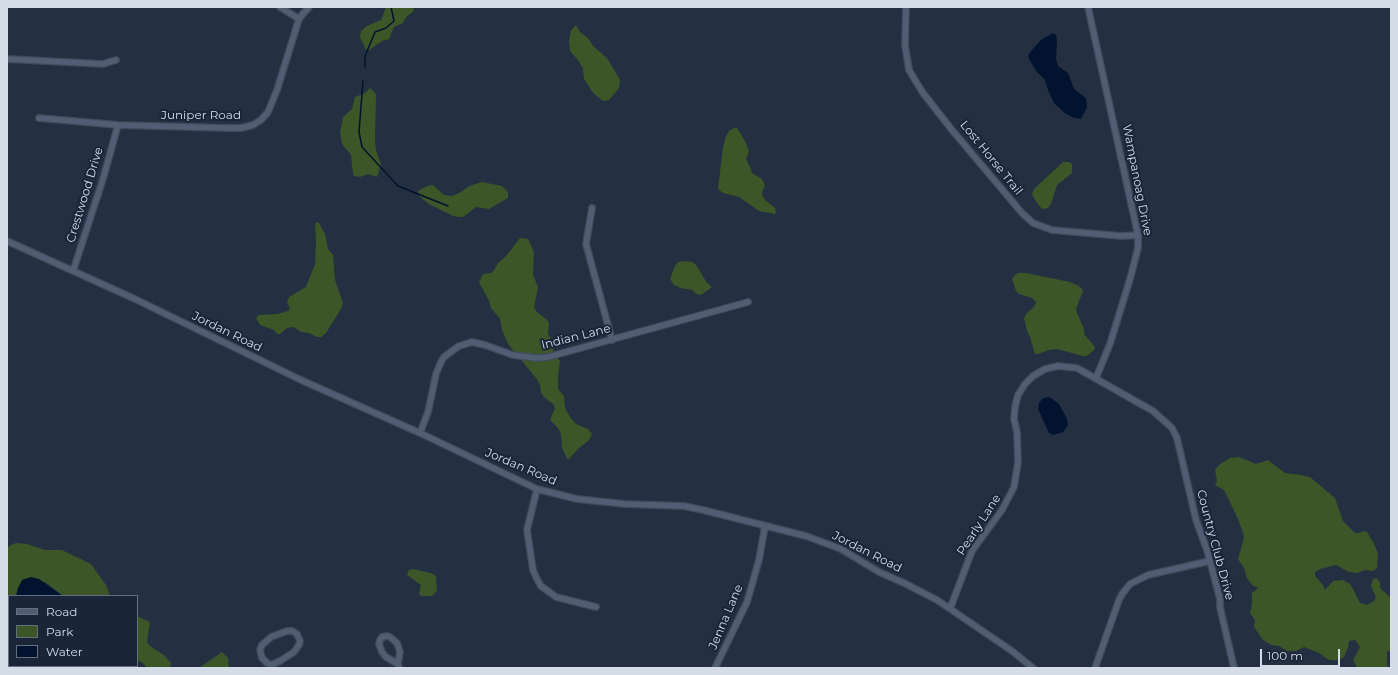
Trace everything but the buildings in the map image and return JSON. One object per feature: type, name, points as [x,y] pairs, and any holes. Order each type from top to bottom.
[{"type":"street","points":[[280,7],[299,19]]},
{"type":"street","name":"Juniper Road","points":[[39,118],[118,125],[228,128],[240,128],[257,122],[268,112],[274,98],[299,19],[309,7]]},
{"type":"street","name":"Lost Horse Trail","points":[[906,7],[905,45],[909,70],[923,93],[952,130],[1022,213],[1033,223],[1052,230],[1121,236],[1138,235]]},
{"type":"street","name":"Wampanoag Drive","points":[[1088,7],[1138,235],[1138,248],[1130,279],[1110,344],[1096,378]]},
{"type":"street","points":[[7,59],[103,64],[116,60]]},
{"type":"street","name":"Crestwood Drive","points":[[73,271],[118,125]]},
{"type":"street","points":[[592,208],[586,244],[612,340]]},
{"type":"street","name":"Jordan Road","points":[[7,241],[135,299],[314,386],[420,433],[537,489],[577,499],[624,504],[684,506],[705,510],[806,536],[841,549],[878,572],[904,583],[937,600],[1012,651],[1033,668]]},
{"type":"street","name":"Indian Lane","points":[[420,433],[428,412],[436,374],[441,362],[444,357],[459,346],[472,342],[513,355],[536,358],[548,357],[748,302]]},
{"type":"street","name":"Pearly Lane","points":[[950,609],[972,551],[1002,510],[1014,487],[1018,462],[1017,432],[1014,419],[1015,407],[1021,389],[1033,376],[1045,368],[1066,366],[1077,368],[1152,411],[1172,428]]},
{"type":"street","name":"Country Club Drive","points":[[1172,428],[1177,438],[1196,520],[1210,561],[1220,600],[1220,606],[1234,668]]},
{"type":"street","points":[[537,489],[527,530],[533,570],[537,579],[541,586],[556,597],[596,607]]},
{"type":"street","name":"Jenna Lane","points":[[715,668],[747,602],[759,560],[765,526]]},
{"type":"street","points":[[1095,668],[1119,600],[1130,584],[1148,575],[1210,561]]},
{"type":"street","points":[[287,631],[292,631],[297,634],[300,641],[294,652],[271,666],[262,658],[260,650],[262,645],[271,638],[287,631]]},
{"type":"street","points":[[382,637],[390,637],[397,644],[400,652],[398,666],[382,652],[379,644],[382,637]]},
{"type":"green space","points":[[386,7],[412,7],[414,9],[413,12],[406,17],[403,23],[394,27],[389,39],[382,41],[369,50],[366,50],[360,37],[361,31],[367,26],[381,20]]},
{"type":"green space","points":[[576,25],[580,32],[588,38],[593,46],[607,58],[620,80],[619,88],[609,100],[603,101],[593,93],[584,79],[583,68],[570,51],[569,41],[571,30]]},
{"type":"green space","points":[[370,88],[376,94],[375,141],[376,151],[381,164],[377,177],[368,174],[360,177],[354,176],[353,174],[351,155],[342,144],[340,132],[343,117],[352,109],[355,97],[365,93]]},
{"type":"green space","points":[[737,128],[745,141],[749,151],[746,159],[752,173],[762,179],[765,186],[762,192],[763,197],[775,208],[775,214],[759,211],[739,197],[723,193],[718,189],[723,147],[726,136],[730,130]]},
{"type":"green space","points":[[1063,162],[1069,162],[1072,164],[1072,173],[1057,185],[1051,204],[1048,208],[1042,209],[1032,194],[1034,189]]},
{"type":"green space","points":[[482,182],[502,186],[508,192],[508,198],[489,209],[476,207],[463,217],[453,216],[429,204],[419,196],[418,191],[427,186],[433,185],[444,195],[452,196],[469,186]]},
{"type":"green space","points":[[317,222],[325,234],[328,249],[333,255],[335,280],[343,303],[341,309],[326,333],[321,337],[301,332],[294,327],[287,328],[280,334],[277,334],[274,330],[260,325],[256,318],[259,315],[277,314],[288,311],[290,308],[287,302],[289,297],[306,287],[315,264],[315,224]]},
{"type":"green space","points":[[520,238],[528,239],[534,252],[533,275],[538,287],[534,307],[537,312],[549,323],[548,334],[554,345],[553,353],[560,361],[558,389],[564,396],[565,408],[570,417],[576,424],[588,429],[592,434],[589,440],[568,460],[562,448],[561,434],[558,428],[550,420],[555,408],[554,405],[544,397],[541,393],[540,385],[536,378],[508,344],[502,330],[500,319],[491,308],[479,282],[483,274],[491,273],[494,270],[498,263],[506,256]]},
{"type":"green space","points":[[678,262],[692,262],[696,265],[707,283],[712,287],[701,295],[696,294],[692,290],[674,285],[670,279],[675,266]]},
{"type":"green space","points":[[1018,273],[1026,273],[1070,282],[1082,289],[1083,291],[1076,309],[1084,329],[1084,334],[1095,347],[1094,350],[1087,356],[1057,349],[1035,354],[1024,318],[1034,307],[1036,302],[1032,298],[1019,294],[1016,291],[1012,279]]},
{"type":"green space","points":[[1239,457],[1256,464],[1268,460],[1285,473],[1310,477],[1335,498],[1343,521],[1355,533],[1364,531],[1367,532],[1378,553],[1377,568],[1373,571],[1365,570],[1357,573],[1349,572],[1336,565],[1320,569],[1315,572],[1315,576],[1323,585],[1325,590],[1333,581],[1343,580],[1350,584],[1360,603],[1367,605],[1374,601],[1376,597],[1371,586],[1373,579],[1376,578],[1380,582],[1380,588],[1391,598],[1391,650],[1387,652],[1388,668],[1357,668],[1353,660],[1360,647],[1355,640],[1349,641],[1344,657],[1339,660],[1331,660],[1304,647],[1296,651],[1287,651],[1279,646],[1271,645],[1263,640],[1254,627],[1255,620],[1250,613],[1252,593],[1258,588],[1252,585],[1247,578],[1244,568],[1238,559],[1244,538],[1243,533],[1224,490],[1215,485],[1217,481],[1215,470],[1220,464],[1230,458]]},
{"type":"green space","points":[[16,543],[27,544],[45,550],[62,550],[91,564],[106,585],[110,595],[62,595],[45,582],[18,588],[16,595],[8,595],[7,612],[7,548]]},
{"type":"green space","points":[[413,569],[431,573],[436,576],[437,591],[432,596],[421,596],[419,594],[421,585],[407,575],[409,570]]},
{"type":"green space","points":[[138,616],[150,622],[147,642],[150,646],[164,655],[171,663],[170,668],[147,668],[143,663],[138,660]]},
{"type":"green space","points":[[222,652],[228,658],[229,668],[199,668]]},
{"type":"water","points":[[1053,33],[1056,35],[1057,40],[1056,59],[1058,66],[1068,73],[1074,89],[1086,98],[1087,107],[1081,119],[1074,118],[1066,114],[1054,103],[1045,80],[1037,72],[1028,56],[1041,40]]},
{"type":"water","points":[[1048,397],[1059,404],[1067,419],[1068,425],[1063,432],[1053,435],[1049,433],[1038,409],[1039,403],[1043,398]]},
{"type":"water","points":[[31,577],[39,579],[62,595],[16,595],[22,580]]},
{"type":"waterway","points":[[365,67],[365,56],[375,32],[386,28],[394,21],[391,7]]},
{"type":"waterway","points":[[363,81],[359,132],[362,147],[398,186],[448,206]]}]
